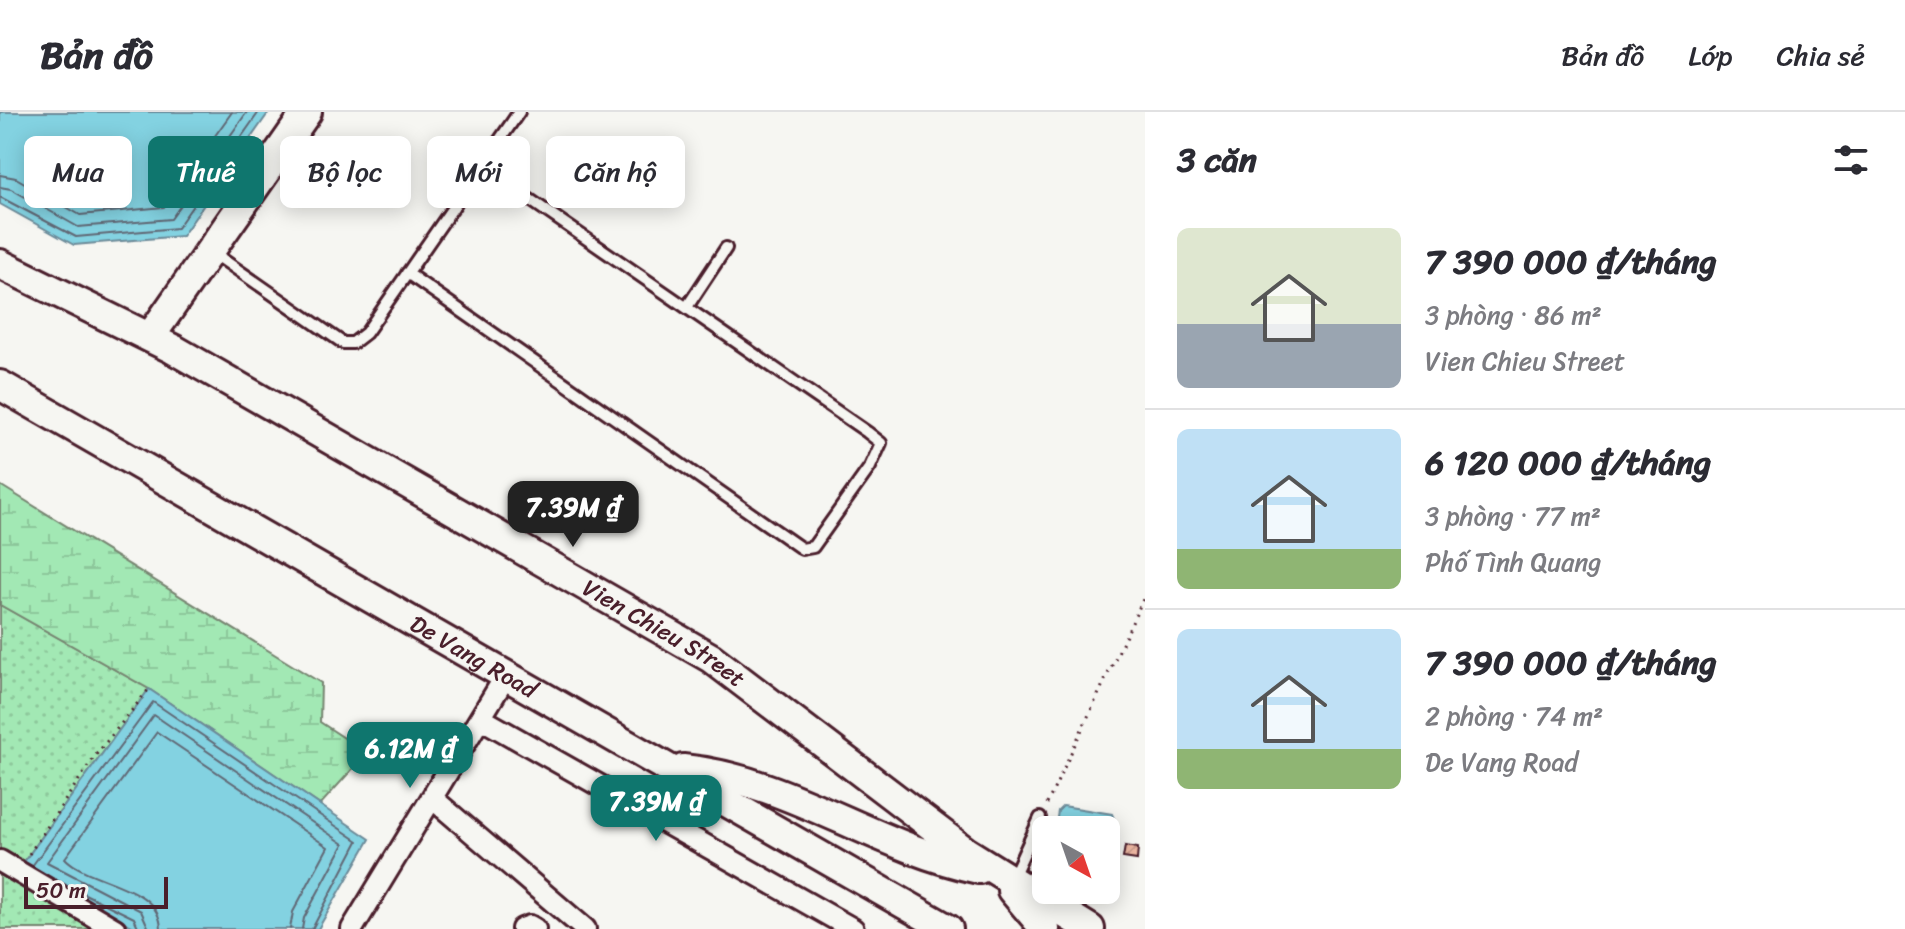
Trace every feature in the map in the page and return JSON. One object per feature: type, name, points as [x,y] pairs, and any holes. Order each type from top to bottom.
[{"type":"street","points":[[150,337],[307,112]]},
{"type":"street","name":"Vien Chieu Street","points":[[0,264],[150,337],[711,658],[804,726],[922,820],[1090,929]]},
{"type":"street","name":"De Vang Road","points":[[0,385],[948,929]]},
{"type":"street","points":[[352,929],[507,674]]},
{"type":"street","points":[[482,719],[853,929]]},
{"type":"street","points":[[670,768],[745,780],[902,846],[1006,877],[1045,929]]},
{"type":"street","points":[[432,798],[585,929]]},
{"type":"street","points":[[9,866],[115,929]]},
{"type":"street","points":[[522,929],[530,926],[535,929]]},
{"type":"lane","points":[[502,136],[519,112]]},
{"type":"lane","points":[[407,273],[802,549],[813,547],[870,467],[881,443],[530,200]]},
{"type":"lane","points":[[210,251],[349,344],[366,333],[452,208]]},
{"type":"lane","points":[[687,307],[726,248]]},
{"type":"lane","points":[[1006,877],[1032,832]]},
{"type":"path","points":[[1041,816],[1145,595]]},
{"type":"path","points":[[9,866],[149,689]]},
{"type":"green space","points":[[0,485],[321,683],[320,722],[367,753],[320,805],[149,689],[0,605]]},
{"type":"green space","points":[[0,605],[149,689],[18,870],[118,929],[0,929]]},
{"type":"water","points":[[0,112],[269,112],[252,136],[148,136],[148,208],[202,208],[182,236],[74,245],[0,204]]},
{"type":"water","points":[[149,689],[370,839],[318,929],[138,929],[18,870]]},
{"type":"water","points":[[1063,806],[1113,816],[1057,816]]},
{"type":"building","points":[[1125,846],[1138,848],[1137,860],[1123,858]]}]
